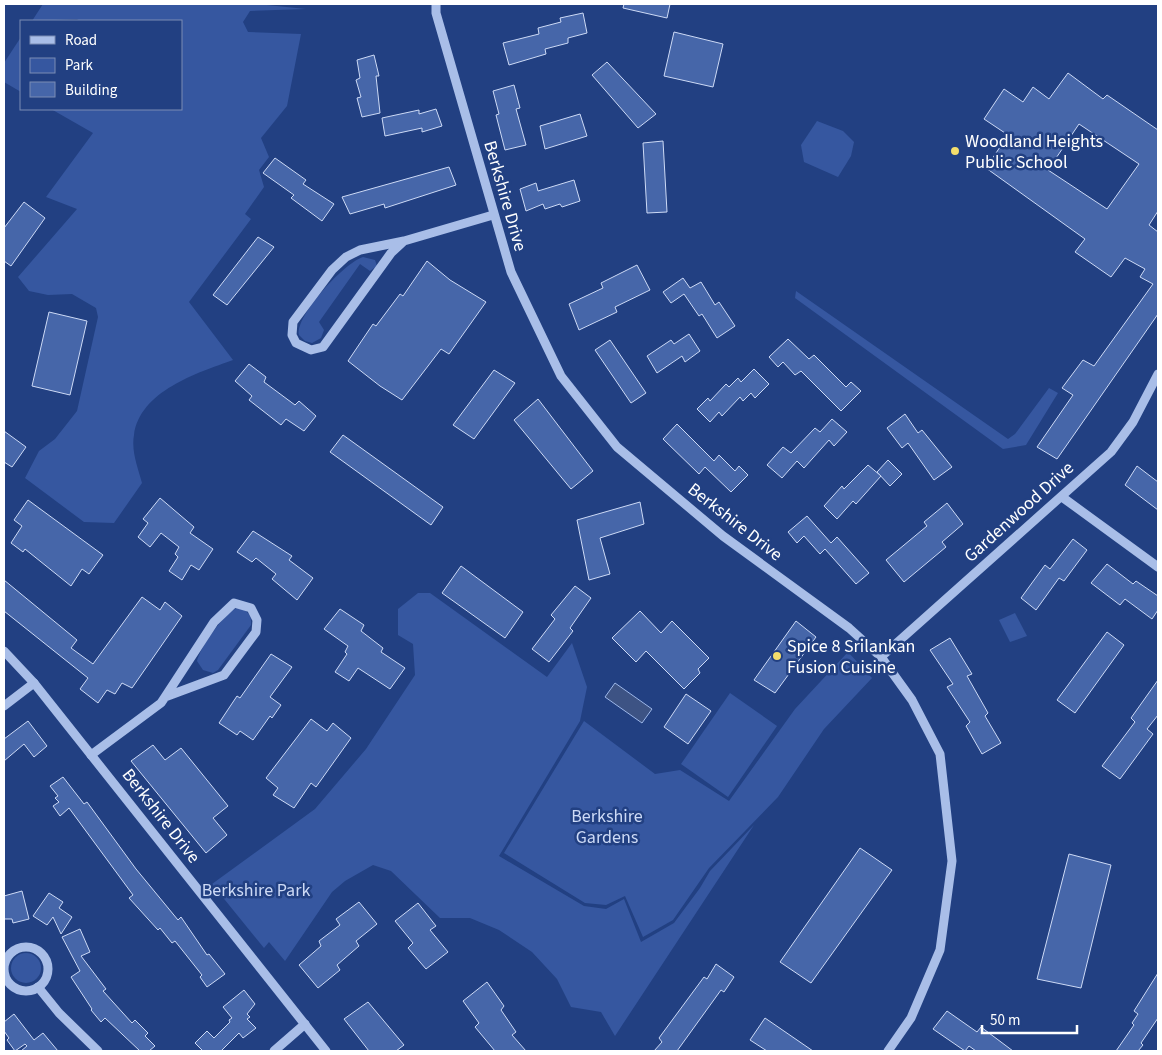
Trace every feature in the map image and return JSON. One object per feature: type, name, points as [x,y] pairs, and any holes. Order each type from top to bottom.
[{"type":"street","name":"Berkshire Drive","points":[[436,4],[436,14],[511,272],[561,376],[617,447],[723,536],[849,628],[881,657],[912,700],[940,754],[952,861],[940,950],[912,1018],[888,1051]]},
{"type":"street","points":[[404,240],[391,254],[323,347],[311,350],[296,343],[292,336],[294,322],[337,265],[360,250],[404,240],[493,215]]},
{"type":"street","name":"Gardenwood Drive","points":[[881,657],[1111,452],[1133,422],[1158,374]]},
{"type":"street","points":[[1062,497],[1158,567]]},
{"type":"street","points":[[91,755],[161,703],[165,696],[214,622],[234,603],[251,608],[257,620],[256,632],[224,675],[165,696]]},
{"type":"street","name":"Berkshire Drive","points":[[4,651],[34,683],[326,1051]]},
{"type":"street","points":[[4,706],[34,683]]},
{"type":"street","points":[[32,947],[45,957],[48,974],[38,987],[24,991],[11,984],[4,971],[5,964],[12,951],[19,948],[32,947]]},
{"type":"street","points":[[38,987],[59,1013],[98,1051]]},
{"type":"street","points":[[274,1051],[305,1024]]},
{"type":"green space","points":[[43,4],[257,4],[306,9],[250,11],[243,22],[248,32],[301,34],[287,106],[261,138],[269,157],[259,170],[264,187],[245,214],[251,219],[189,302],[233,360],[203,371],[172,386],[158,395],[147,407],[138,420],[133,441],[135,459],[142,483],[114,523],[84,522],[25,478],[39,451],[55,439],[77,411],[98,317],[96,308],[72,294],[48,295],[29,291],[18,277],[77,209],[46,197],[93,133],[53,110],[182,110],[182,20],[33,20]]},
{"type":"green space","points":[[20,39],[20,91],[4,82],[4,63]]},
{"type":"green space","points":[[817,121],[843,131],[854,142],[851,156],[838,177],[804,162],[801,145]]},
{"type":"green space","points":[[363,257],[375,260],[377,266],[370,271],[360,264],[319,322],[324,330],[321,338],[312,343],[305,341],[299,335],[300,326],[312,304],[333,279],[344,269]]},
{"type":"green space","points":[[796,291],[1008,439],[1015,434],[1049,388],[1058,393],[1026,445],[1003,449],[795,298]]},
{"type":"green space","name":"Berkshire Park","points":[[418,593],[430,593],[547,677],[572,643],[587,687],[580,721],[499,856],[584,906],[606,909],[624,899],[641,942],[674,923],[710,871],[754,825],[615,1036],[601,1012],[571,1007],[557,979],[532,952],[499,930],[470,918],[440,918],[391,871],[373,865],[345,881],[332,892],[285,961],[269,942],[264,948],[212,884],[315,809],[366,749],[415,675],[413,644],[398,635],[398,609]]},
{"type":"green space","points":[[237,608],[248,613],[251,618],[251,625],[218,670],[213,673],[203,670],[197,661],[202,648],[226,616]]},
{"type":"green space","points":[[1015,613],[1027,636],[1010,642],[999,620]]},
{"type":"green space","name":"Berkshire Gardens","points":[[848,652],[872,678],[824,729],[778,797],[709,868],[673,920],[643,937],[625,896],[606,905],[585,903],[504,853],[584,721],[655,774],[680,770],[729,801],[795,709]]},
{"type":"green space","points":[[730,693],[777,726],[728,797],[681,764]]},
{"type":"green space","points":[[26,953],[36,958],[41,968],[36,978],[26,983],[16,978],[11,968],[16,958]]},
{"type":"shaded area","points":[[615,683],[652,709],[642,723],[605,697]]},
{"type":"building","points":[[624,4],[670,4],[667,18],[623,8]]},
{"type":"building","points":[[583,13],[587,33],[568,38],[568,43],[545,49],[546,54],[509,65],[503,43],[539,34],[538,28],[561,22],[560,18]]},
{"type":"building","points":[[674,32],[723,44],[713,87],[664,76]]},
{"type":"building","points":[[374,55],[379,76],[376,76],[380,113],[362,117],[357,98],[361,97],[356,80],[360,78],[357,60]]},
{"type":"building","points":[[607,62],[656,114],[638,128],[592,75]]},
{"type":"building","points":[[1068,73],[1103,99],[1107,95],[1158,130],[1158,211],[1149,225],[1158,232],[1158,314],[1057,459],[1037,447],[1073,395],[1062,388],[1083,360],[1094,366],[1153,284],[1140,277],[1145,269],[1125,258],[1111,277],[1075,252],[1085,239],[986,168],[1008,135],[984,119],[1004,89],[1023,102],[1033,87],[1049,99]],"holes":[[[1079,124],[1139,164],[1107,209],[1048,170]]]},
{"type":"building","points":[[514,85],[520,108],[516,109],[526,145],[505,150],[496,115],[499,114],[493,91]]},
{"type":"building","points":[[436,109],[442,126],[422,132],[422,128],[385,136],[382,118],[419,110],[419,114]]},
{"type":"building","points":[[580,114],[587,136],[545,149],[540,126]]},
{"type":"building","points":[[663,141],[667,212],[647,213],[643,143]]},
{"type":"building","points":[[275,158],[306,180],[303,184],[334,204],[322,221],[291,198],[294,195],[263,173]]},
{"type":"building","points":[[449,167],[456,185],[385,208],[384,204],[350,214],[342,197]]},
{"type":"building","points":[[574,180],[580,201],[562,207],[560,204],[545,209],[543,204],[526,211],[520,189],[536,183],[538,191]]},
{"type":"building","points":[[24,202],[45,218],[11,266],[4,261],[4,228]]},
{"type":"building","points":[[258,237],[274,247],[227,305],[213,295]]},
{"type":"building","points":[[427,261],[450,280],[486,302],[449,354],[441,349],[402,400],[380,386],[348,361],[373,324],[376,326],[400,294],[403,296]]},
{"type":"building","points":[[637,265],[650,290],[615,307],[617,312],[579,330],[569,304],[603,288],[601,283]]},
{"type":"building","points":[[683,278],[690,288],[701,282],[715,305],[719,302],[735,326],[717,338],[702,314],[699,316],[684,294],[671,303],[663,292]]},
{"type":"building","points":[[49,312],[87,321],[70,395],[32,386]]},
{"type":"building","points":[[689,334],[700,351],[685,362],[682,356],[657,373],[647,356],[671,340],[674,344]]},
{"type":"building","points":[[788,339],[809,359],[814,355],[846,387],[851,382],[861,391],[841,411],[801,371],[795,375],[783,362],[778,367],[769,357]]},
{"type":"building","points":[[610,340],[646,393],[631,403],[595,350]]},
{"type":"building","points":[[249,364],[266,377],[264,382],[295,405],[299,401],[316,416],[304,431],[286,419],[281,425],[249,400],[252,396],[235,381]]},
{"type":"building","points":[[754,369],[769,384],[755,398],[751,393],[743,401],[740,397],[722,416],[719,412],[710,422],[697,409],[708,398],[710,401],[726,384],[729,387],[738,378],[741,382]]},
{"type":"building","points":[[494,370],[515,383],[474,439],[453,425]]},
{"type":"building","points":[[538,399],[593,471],[571,489],[514,420]]},
{"type":"building","points":[[905,414],[918,433],[922,430],[952,467],[934,480],[908,443],[902,448],[887,428]]},
{"type":"building","points":[[832,419],[847,432],[834,446],[829,440],[804,468],[797,461],[782,478],[767,465],[783,447],[791,453],[815,428],[820,432]]},
{"type":"building","points":[[677,424],[714,461],[719,455],[735,471],[739,466],[748,475],[731,492],[705,467],[699,474],[663,439]]},
{"type":"building","points":[[4,431],[26,447],[12,467],[4,462]]},
{"type":"building","points":[[343,435],[443,507],[431,525],[330,452]]},
{"type":"building","points":[[888,460],[902,474],[890,486],[877,472]]},
{"type":"building","points":[[868,465],[881,476],[856,504],[853,501],[837,519],[824,506],[842,486],[844,489]]},
{"type":"building","points":[[1137,466],[1158,482],[1158,510],[1125,485]]},
{"type":"building","points":[[160,498],[194,527],[190,533],[213,549],[199,570],[191,565],[182,580],[169,571],[178,557],[175,554],[179,547],[161,533],[150,547],[138,537],[148,523],[143,519]]},
{"type":"building","points":[[28,500],[103,555],[89,574],[82,569],[71,586],[25,549],[23,552],[11,543],[22,526],[14,520]]},
{"type":"building","points":[[640,502],[644,524],[600,538],[610,574],[589,580],[577,520]]},
{"type":"building","points":[[947,503],[963,524],[942,542],[946,547],[904,582],[886,560],[927,526],[924,522]]},
{"type":"building","points":[[807,516],[831,543],[837,537],[869,573],[856,584],[825,549],[820,554],[804,536],[797,543],[788,532]]},
{"type":"building","points":[[253,531],[292,556],[289,560],[313,578],[297,600],[272,579],[276,574],[256,558],[252,562],[237,552]]},
{"type":"building","points":[[1073,539],[1087,550],[1064,581],[1059,578],[1036,610],[1021,598],[1045,565],[1050,569]]},
{"type":"building","points":[[1107,564],[1133,584],[1136,581],[1158,596],[1158,610],[1152,619],[1125,599],[1120,605],[1091,583]]},
{"type":"building","points":[[461,566],[523,612],[505,638],[442,593]]},
{"type":"building","points":[[4,580],[77,640],[71,648],[93,664],[142,597],[160,610],[165,602],[182,616],[132,688],[122,683],[115,694],[107,690],[98,703],[80,689],[88,678],[4,611]]},
{"type":"building","points":[[575,586],[591,598],[570,628],[573,631],[549,662],[532,649],[555,619],[551,615]]},
{"type":"building","points":[[340,609],[364,625],[361,631],[383,648],[381,652],[405,668],[390,689],[358,668],[349,681],[335,672],[347,654],[345,652],[348,646],[324,629]]},
{"type":"building","points":[[640,611],[661,633],[672,621],[709,658],[698,669],[700,673],[684,689],[646,651],[636,662],[612,638]]},
{"type":"building","points":[[796,621],[816,637],[775,693],[754,680]]},
{"type":"building","points":[[1107,632],[1124,645],[1075,713],[1057,700]]},
{"type":"building","points":[[950,638],[972,674],[967,676],[988,713],[985,716],[1001,743],[982,754],[966,726],[970,722],[947,687],[953,684],[930,650]]},
{"type":"building","points":[[271,654],[292,667],[270,697],[281,705],[272,718],[270,716],[253,740],[240,731],[237,735],[219,723],[237,696],[240,698]]},
{"type":"building","points":[[1158,680],[1158,715],[1147,729],[1153,734],[1120,779],[1102,766],[1135,722],[1131,718]]},
{"type":"building","points":[[686,694],[711,711],[688,744],[664,727]]},
{"type":"building","points":[[311,719],[327,731],[333,723],[351,738],[316,787],[311,783],[294,808],[273,795],[278,788],[266,778]]},
{"type":"building","points":[[28,721],[47,746],[34,757],[24,744],[4,761],[4,739]]},
{"type":"building","points":[[153,745],[165,760],[181,748],[228,806],[213,818],[227,835],[206,853],[131,761]]},
{"type":"building","points":[[63,777],[84,804],[87,802],[136,869],[178,920],[181,917],[207,955],[209,954],[225,974],[207,987],[200,977],[202,975],[175,941],[172,943],[160,928],[158,930],[129,898],[133,895],[69,808],[60,816],[53,806],[59,802],[55,798],[58,796],[50,786]]},
{"type":"building","points":[[860,848],[892,870],[811,983],[780,962]]},
{"type":"building","points":[[1069,854],[1111,865],[1081,988],[1037,979]]},
{"type":"building","points":[[22,891],[29,919],[13,923],[12,919],[4,919],[4,896]]},
{"type":"building","points":[[49,893],[63,902],[59,908],[72,917],[61,934],[53,917],[47,925],[33,916]]},
{"type":"building","points":[[359,902],[377,924],[356,941],[359,946],[337,965],[340,970],[318,988],[299,965],[321,946],[319,941],[340,925],[336,919]]},
{"type":"building","points":[[418,903],[436,926],[430,930],[448,952],[426,969],[408,948],[413,943],[395,921]]},
{"type":"building","points":[[80,929],[90,952],[81,956],[106,989],[103,991],[132,1023],[135,1020],[148,1033],[145,1036],[155,1046],[149,1051],[140,1051],[105,1018],[101,1022],[91,1010],[71,977],[80,971],[62,937]]},
{"type":"building","points":[[716,964],[734,977],[724,992],[721,990],[677,1051],[654,1051],[662,1042],[659,1038],[704,977],[707,979]]},
{"type":"building","points":[[1158,973],[1158,1018],[1141,1043],[1143,1045],[1138,1051],[1116,1051],[1134,1025],[1132,1023],[1138,1014],[1134,1011]]},
{"type":"building","points":[[487,982],[504,1006],[501,1010],[516,1032],[512,1035],[526,1051],[495,1051],[475,1027],[479,1023],[463,1001]]},
{"type":"building","points":[[244,990],[255,1004],[247,1014],[250,1017],[247,1019],[256,1028],[243,1038],[239,1033],[221,1051],[203,1051],[195,1043],[207,1031],[214,1038],[230,1022],[229,1020],[232,1018],[223,1007]]},
{"type":"building","points":[[368,1002],[404,1045],[396,1051],[369,1051],[344,1019]]},
{"type":"building","points":[[947,1011],[977,1032],[981,1027],[1013,1051],[976,1051],[969,1046],[965,1051],[933,1029]]},
{"type":"building","points":[[14,1014],[34,1040],[43,1033],[58,1051],[21,1051],[27,1046],[25,1044],[15,1051],[7,1040],[9,1038],[4,1031],[4,1022]]},
{"type":"building","points":[[765,1018],[813,1051],[767,1051],[750,1040]]},
{"type":"place","name":"Woodland Heights Public School","points":[[955,151]]},
{"type":"place","name":"Spice 8 Srilankan Fusion Cuisine","points":[[777,656]]}]
